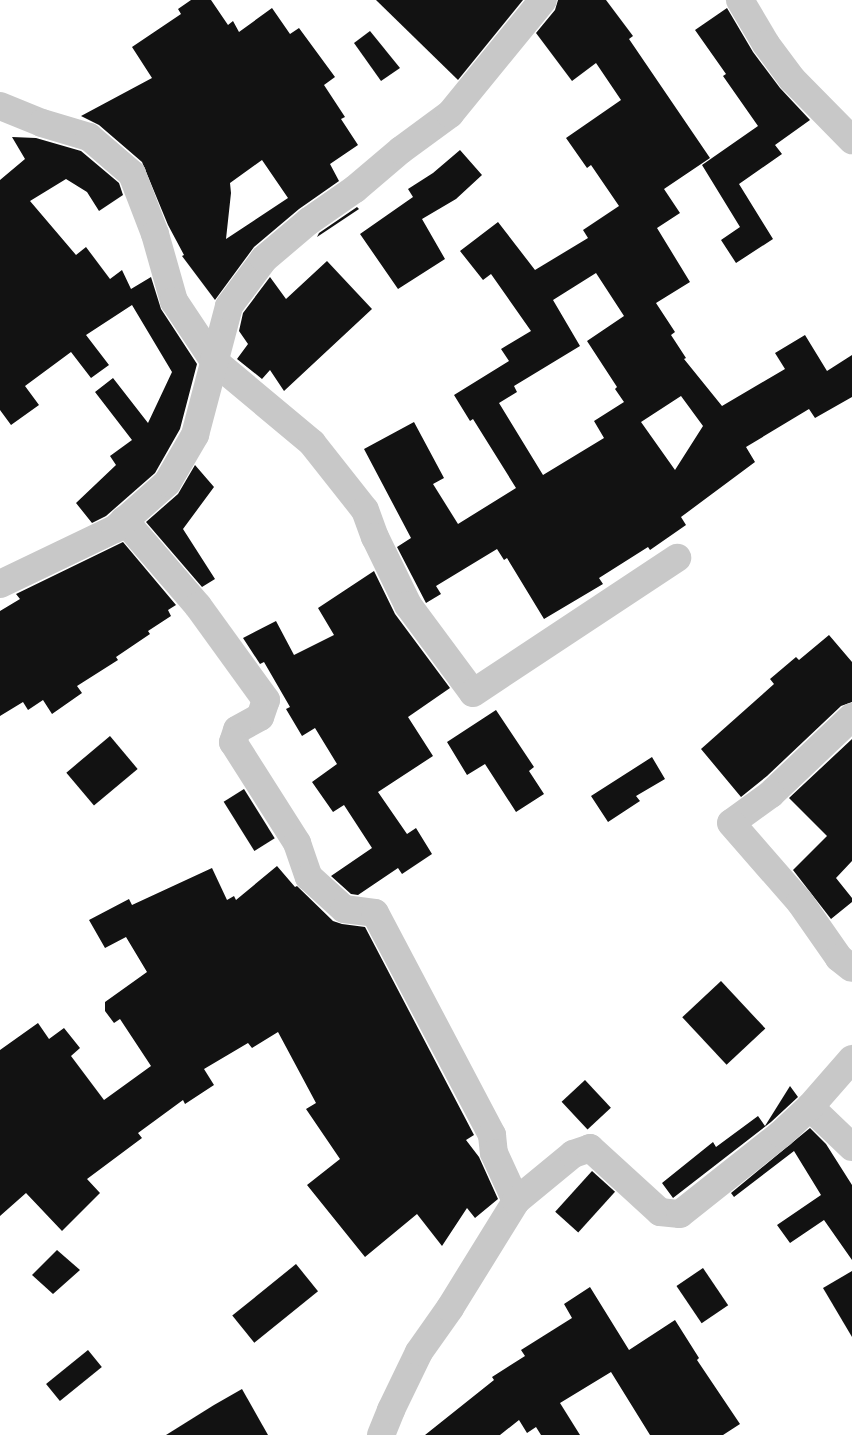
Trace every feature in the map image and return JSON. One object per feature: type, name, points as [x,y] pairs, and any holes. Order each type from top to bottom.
[{"type":"street","points":[[0,584],[115,529],[167,483],[194,434],[229,306],[264,259],[309,221],[356,189],[401,150],[450,114],[543,0]]},
{"type":"street","points":[[740,0],[766,44],[792,79],[852,140]]},
{"type":"street","points":[[0,106],[42,124],[89,138],[132,174],[155,234],[174,302],[214,361],[312,443],[365,510],[375,537],[408,605],[473,693],[677,558]]},
{"type":"street","points":[[124,520],[198,606],[266,700],[260,717],[237,730],[233,742],[297,843],[310,877],[344,909],[375,913],[492,1135],[494,1153],[516,1201]]},
{"type":"street","points":[[852,717],[771,794],[730,823],[800,902],[839,958],[852,968]]},
{"type":"street","points":[[381,1435],[419,1352],[450,1308],[516,1201],[573,1154],[590,1148],[660,1212],[680,1214],[781,1134],[810,1107],[852,1059]]},
{"type":"street","points":[[810,1107],[852,1147]]},
{"type":"building","points":[[191,0],[211,0],[228,25],[233,21],[239,32],[272,8],[290,34],[299,28],[335,77],[324,85],[345,117],[341,119],[358,145],[330,164],[339,181],[299,209],[254,247],[215,300],[182,256],[184,255],[168,225],[142,162],[99,125],[81,116],[152,78],[132,47],[181,14],[178,9]],"holes":[[[262,160],[288,198],[226,239],[231,193],[230,183]]]},
{"type":"building","points":[[376,0],[523,0],[458,80]]},
{"type":"building","points":[[558,0],[606,0],[633,36],[629,39],[710,158],[664,189],[680,213],[657,228],[690,282],[656,303],[675,332],[671,335],[686,358],[684,359],[722,406],[785,369],[775,353],[805,335],[827,371],[852,355],[852,397],[815,418],[809,409],[746,447],[755,462],[681,517],[686,525],[650,550],[648,547],[599,578],[603,584],[544,619],[507,558],[504,560],[497,549],[436,586],[441,594],[426,603],[397,547],[411,538],[364,449],[414,422],[444,478],[433,484],[458,524],[516,488],[473,419],[470,421],[454,395],[509,361],[501,349],[531,331],[491,274],[483,280],[460,251],[498,222],[535,270],[588,238],[583,230],[619,206],[591,165],[587,168],[566,138],[621,100],[596,63],[572,81],[536,33],[555,10]],"holes":[[[596,273],[624,316],[587,341],[617,387],[615,389],[624,402],[594,421],[604,438],[543,475],[499,403],[517,392],[514,386],[580,346],[553,300]],[[681,396],[703,426],[675,470],[641,422]]]},
{"type":"building","points":[[727,8],[753,52],[780,88],[810,120],[775,145],[782,154],[739,184],[773,239],[736,263],[721,240],[740,227],[702,165],[758,126],[723,76],[726,74],[695,30]]},
{"type":"building","points":[[370,31],[400,68],[381,81],[354,43]]},
{"type":"building","points":[[12,137],[36,138],[81,151],[119,183],[123,195],[99,211],[87,192],[66,179],[30,201],[76,255],[86,247],[110,279],[122,270],[131,289],[151,277],[161,309],[197,364],[180,429],[155,473],[106,516],[92,523],[76,503],[116,465],[110,456],[132,440],[95,392],[113,378],[148,423],[172,372],[132,305],[86,335],[109,365],[91,378],[71,352],[25,386],[39,405],[11,425],[0,410],[0,180],[25,159]]},
{"type":"building","points":[[460,150],[482,175],[456,199],[422,219],[445,259],[398,289],[360,234],[413,197],[408,189],[433,173]]},
{"type":"building","points":[[357,207],[359,209],[317,237],[319,233]]},
{"type":"building","points":[[327,261],[372,309],[284,391],[270,370],[262,379],[237,359],[248,344],[239,331],[243,313],[270,277],[286,299]]},
{"type":"building","points":[[195,465],[214,487],[183,529],[215,579],[202,587],[146,522],[178,494]]},
{"type":"building","points":[[123,542],[176,605],[168,610],[171,616],[148,631],[150,634],[116,657],[118,660],[77,686],[82,693],[52,714],[43,700],[28,710],[23,702],[0,716],[0,611],[20,599],[16,594]]},
{"type":"building","points":[[374,571],[395,614],[450,688],[408,717],[433,756],[378,792],[407,834],[416,828],[432,854],[402,874],[398,868],[358,895],[351,894],[331,876],[372,848],[344,805],[333,812],[312,782],[337,764],[315,728],[302,736],[286,709],[290,707],[264,662],[260,664],[243,638],[276,621],[294,655],[334,635],[318,608]]},
{"type":"building","points":[[829,635],[852,662],[852,702],[841,706],[767,776],[741,797],[701,749],[774,684],[770,679],[796,657],[799,660]]},
{"type":"building","points":[[496,710],[534,767],[529,771],[544,794],[516,812],[485,764],[467,775],[447,742]]},
{"type":"building","points":[[110,736],[138,769],[94,806],[66,773]]},
{"type":"building","points":[[852,739],[852,861],[836,878],[852,898],[852,902],[831,919],[793,870],[827,836],[789,798]]},
{"type":"building","points":[[652,757],[665,779],[636,796],[640,801],[608,822],[591,796]]},
{"type":"building","points":[[244,789],[275,838],[254,851],[224,802]]},
{"type":"building","points":[[277,866],[295,887],[297,886],[333,921],[365,927],[474,1135],[466,1140],[479,1157],[498,1199],[475,1218],[467,1208],[442,1246],[417,1214],[365,1257],[307,1185],[340,1159],[306,1109],[316,1103],[278,1032],[252,1048],[248,1043],[204,1069],[214,1085],[185,1104],[183,1100],[138,1133],[142,1138],[87,1179],[100,1193],[62,1231],[26,1193],[0,1216],[0,1050],[38,1023],[49,1039],[64,1028],[80,1048],[71,1056],[104,1100],[151,1066],[120,1019],[114,1023],[105,1011],[105,1002],[147,972],[126,937],[105,948],[89,920],[129,899],[132,905],[212,868],[227,900],[234,896],[236,900]]},
{"type":"building","points":[[721,981],[765,1029],[727,1065],[682,1017]]},
{"type":"building","points":[[585,1080],[611,1108],[588,1130],[562,1102]]},
{"type":"building","points":[[790,1086],[798,1097],[771,1122],[673,1198],[662,1183],[713,1142],[716,1147],[758,1116],[765,1126]]},
{"type":"building","points":[[810,1128],[826,1144],[852,1185],[852,1260],[824,1220],[790,1243],[777,1225],[821,1195],[794,1151],[734,1197],[731,1193]]},
{"type":"building","points":[[592,1171],[615,1192],[578,1233],[555,1212]]},
{"type":"building","points":[[57,1250],[80,1270],[53,1294],[32,1275]]},
{"type":"building","points":[[296,1264],[318,1291],[254,1343],[232,1316]]},
{"type":"building","points":[[703,1268],[728,1305],[702,1323],[676,1286]]},
{"type":"building","points":[[852,1271],[852,1337],[823,1288]]},
{"type":"building","points":[[590,1287],[629,1350],[675,1320],[699,1358],[697,1360],[740,1424],[723,1435],[650,1435],[611,1372],[560,1403],[580,1435],[541,1435],[536,1427],[527,1433],[519,1420],[500,1435],[425,1435],[494,1380],[492,1377],[525,1356],[521,1350],[572,1318],[564,1304]]},
{"type":"building","points":[[88,1350],[102,1367],[60,1401],[46,1384]]},
{"type":"building","points":[[242,1389],[268,1435],[166,1435],[214,1405]]}]
